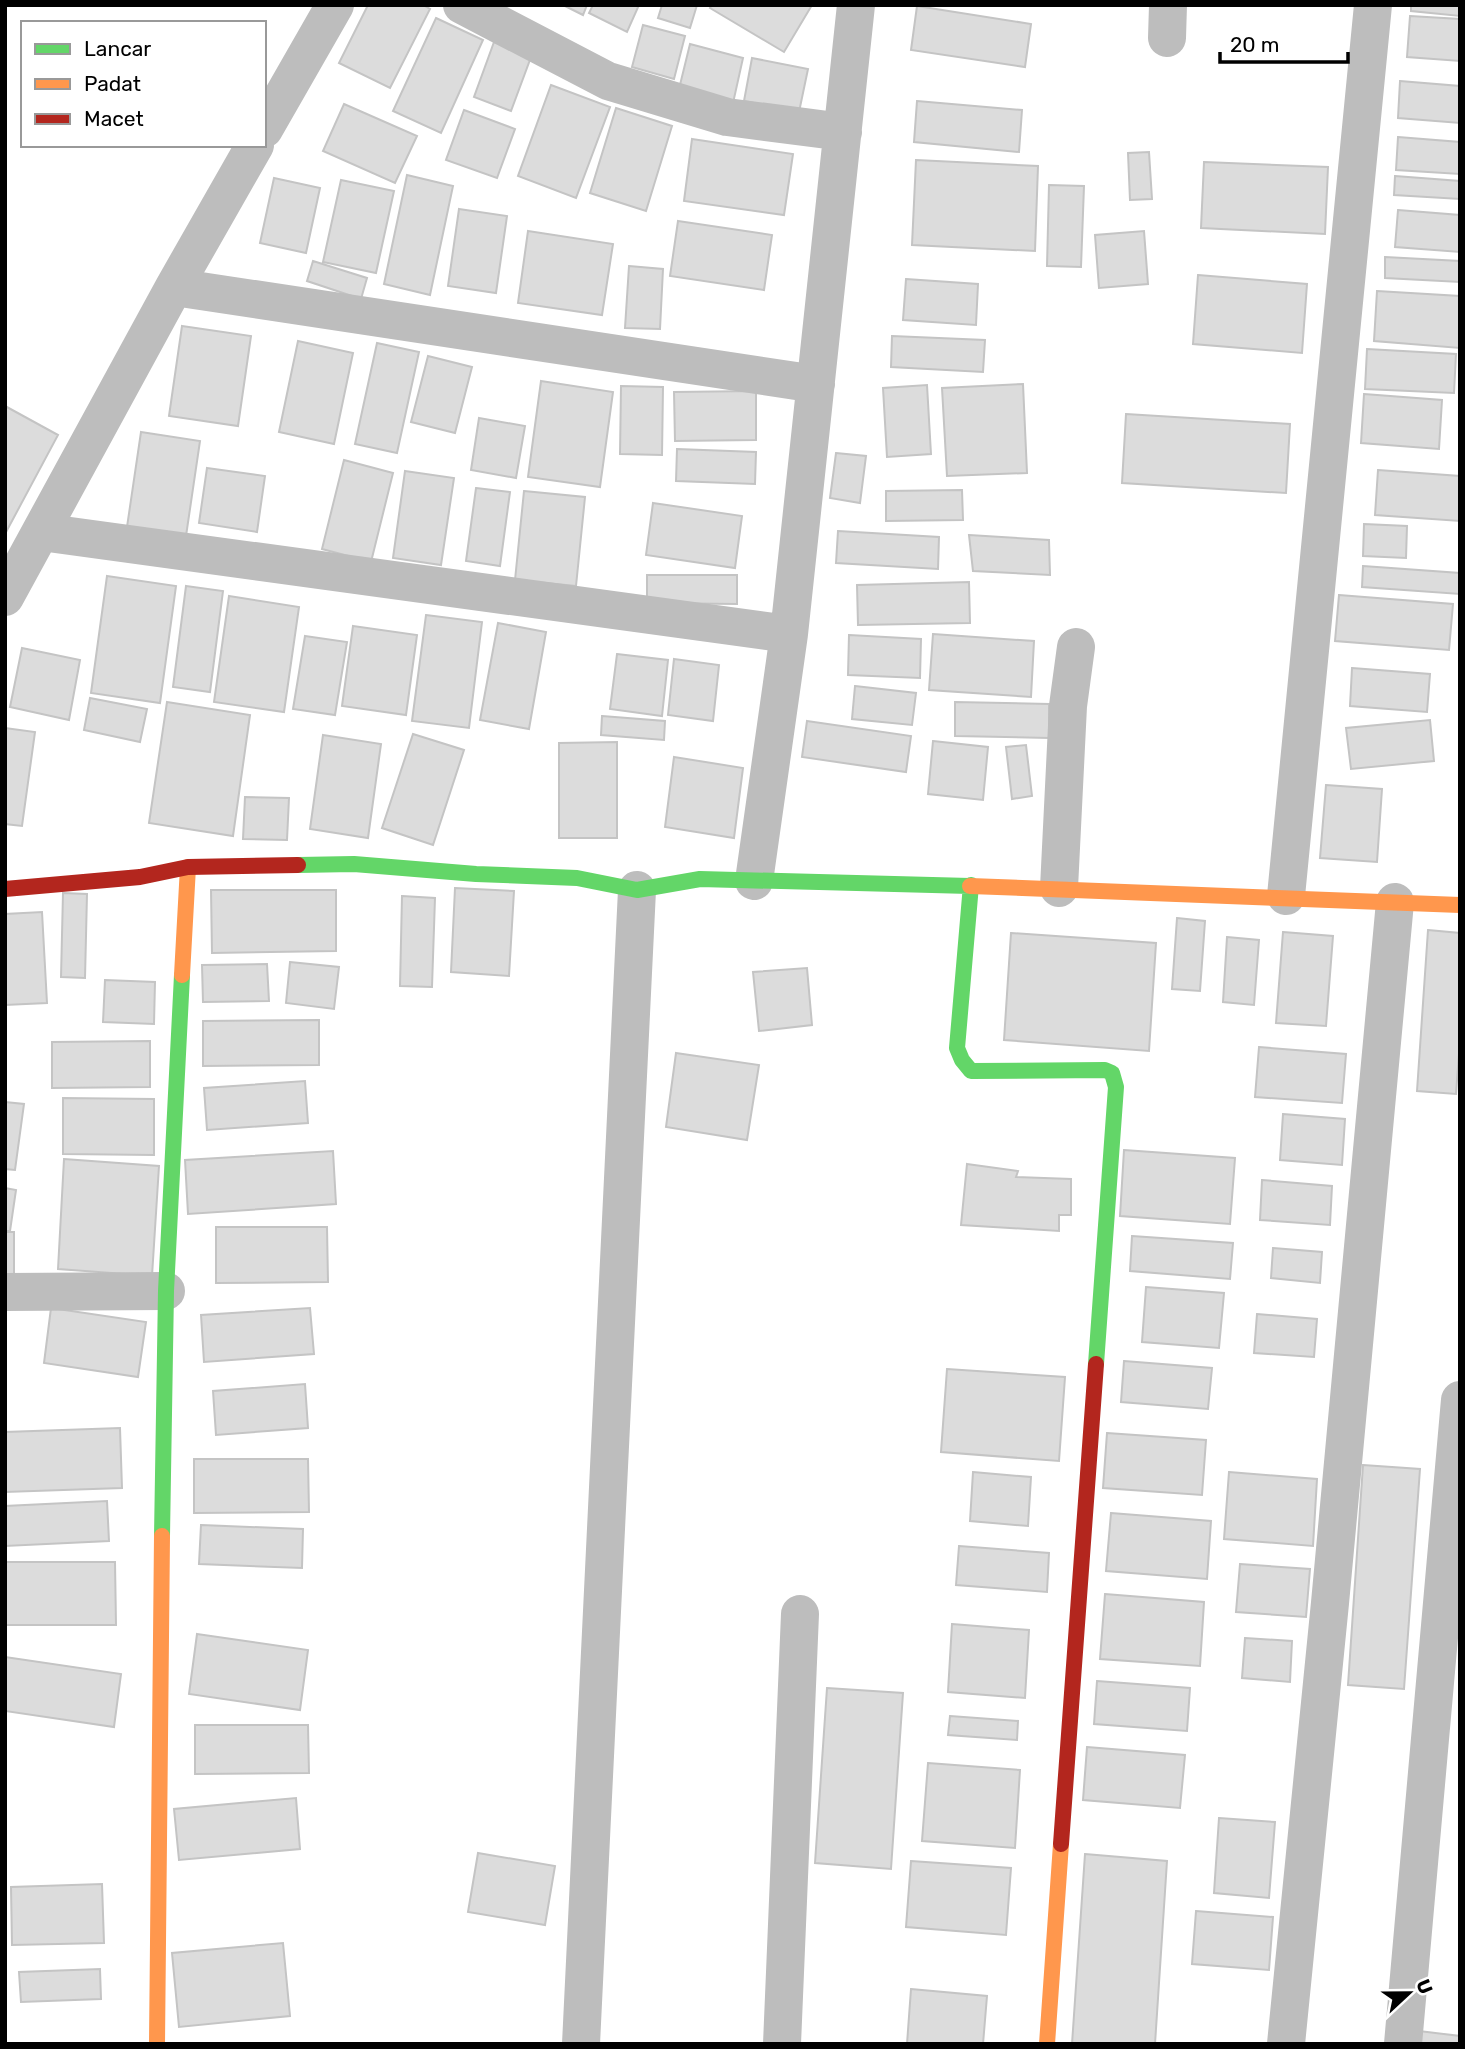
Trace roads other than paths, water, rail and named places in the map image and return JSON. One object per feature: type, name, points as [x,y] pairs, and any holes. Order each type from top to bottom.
[{"type":"street","points":[[266,126],[335,5]]},
{"type":"street","points":[[461,5],[608,81],[727,117],[843,132]]},
{"type":"street","points":[[754,881],[789,634],[856,5]]},
{"type":"street","points":[[1286,896],[1373,5]]},
{"type":"street","points":[[5,597],[174,286],[254,147]]},
{"type":"street","points":[[174,286],[816,384]]},
{"type":"street","points":[[41,532],[789,634]]},
{"type":"street","points":[[1059,888],[1068,706],[1076,646]]},
{"type":"street","points":[[5,889],[127,878],[188,867],[354,864],[476,874],[577,878],[637,890],[700,879],[1059,888],[1460,905]]},
{"type":"street","points":[[157,2044],[166,1291],[188,867]]},
{"type":"street","points":[[971,885],[957,1048],[962,1060],[971,1071],[1105,1070],[1112,1073],[1116,1087],[1048,2044]]},
{"type":"street","points":[[581,2044],[637,890]]},
{"type":"street","points":[[1286,2044],[1395,902]]},
{"type":"street","points":[[5,1292],[166,1291]]},
{"type":"street","points":[[1403,2044],[1460,1400]]},
{"type":"street","points":[[782,2044],[800,1614]]}]
